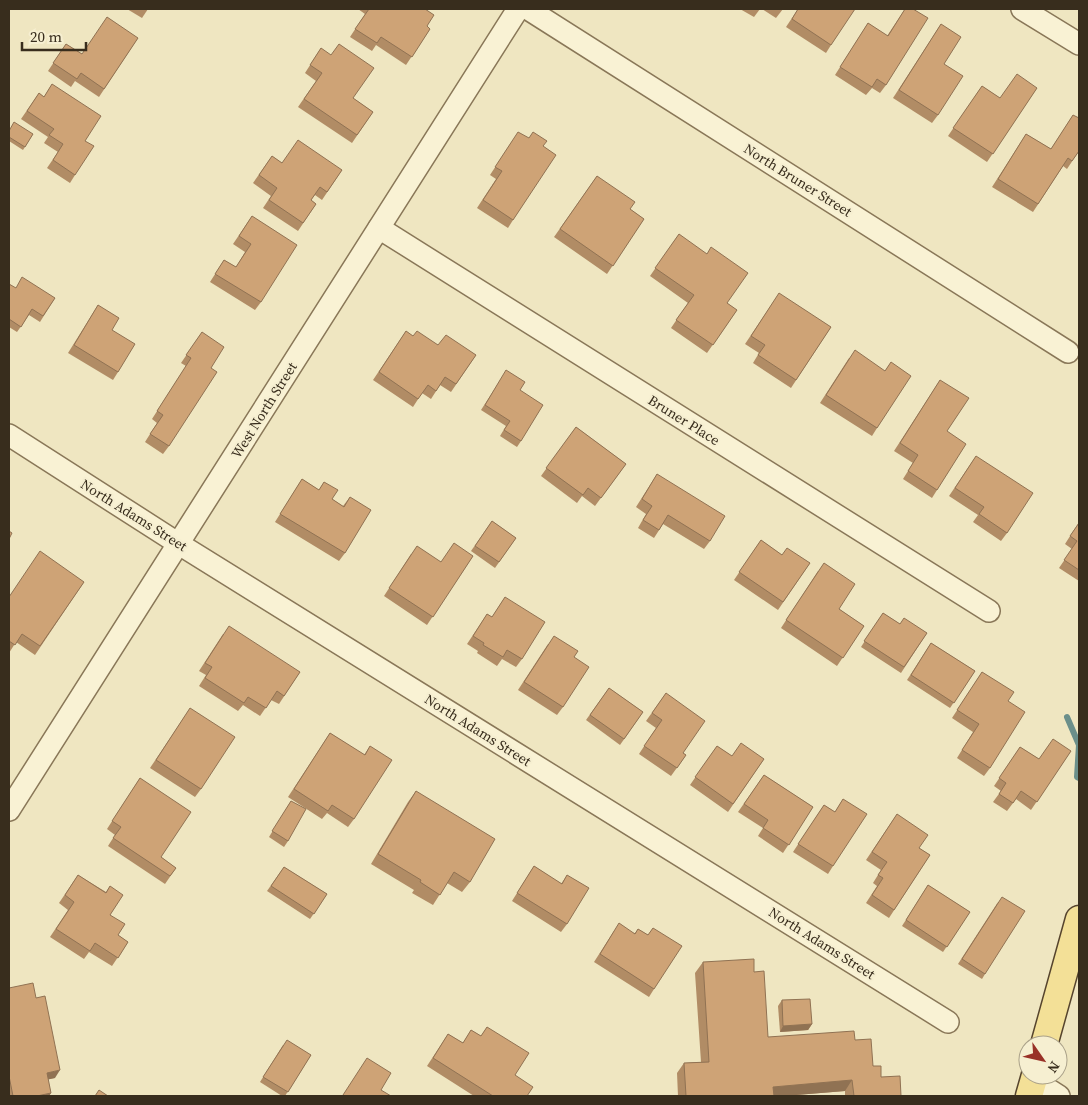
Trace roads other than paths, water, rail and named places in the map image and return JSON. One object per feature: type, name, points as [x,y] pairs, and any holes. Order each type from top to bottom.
[{"type":"main road","points":[[1047,1035],[1079,919]]},
{"type":"street","name":"West North Street","points":[[9,810],[518,9]]},
{"type":"street","name":"North Bruner Street","points":[[528,9],[1068,352]]},
{"type":"street","points":[[1022,9],[1079,44]]},
{"type":"street","name":"Bruner Place","points":[[379,228],[989,611]]},
{"type":"street","name":"North Adams Street","points":[[9,435],[179,544],[948,1022]]},
{"type":"street","points":[[1035,1085],[1059,1096]]},
{"type":"waterway","points":[[1067,717],[1079,745],[1077,777],[1079,778]]}]
